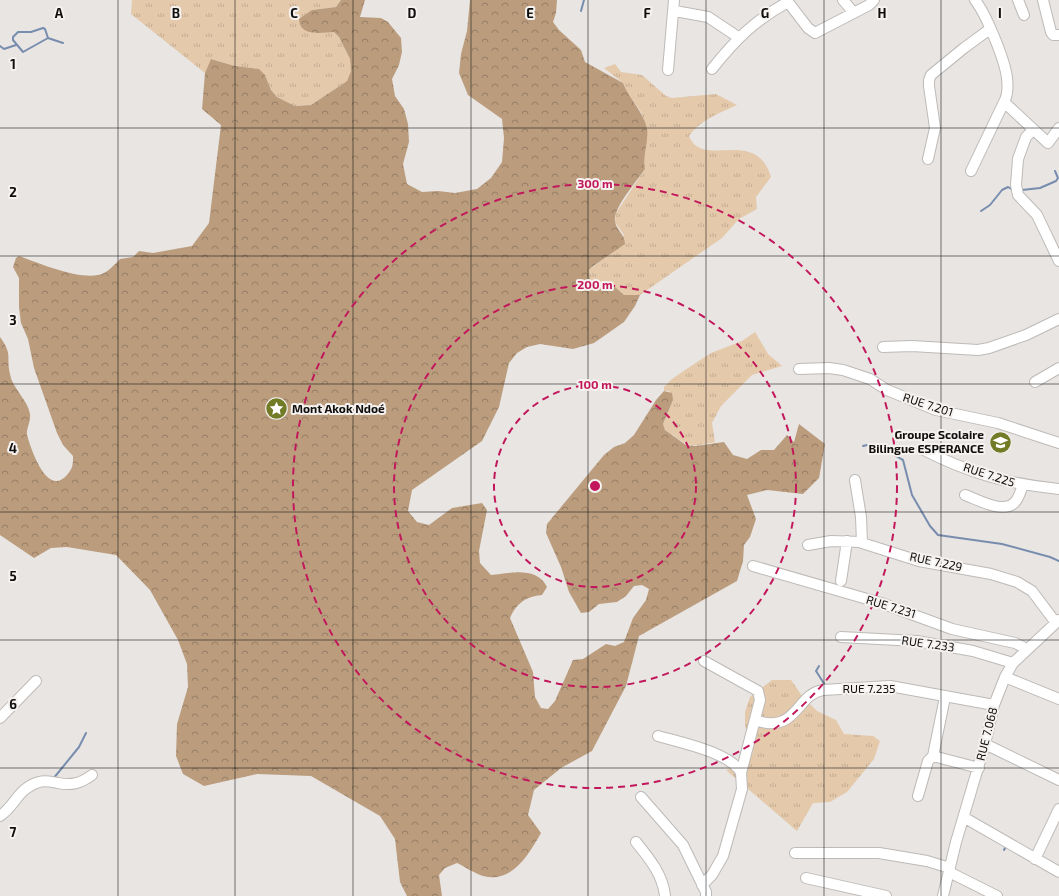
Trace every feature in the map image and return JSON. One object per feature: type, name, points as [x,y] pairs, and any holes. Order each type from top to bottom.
[{"type":"street","points":[[668,70],[675,12],[674,0]]},
{"type":"street","points":[[843,0],[853,12]]},
{"type":"street","points":[[712,69],[738,37],[773,10],[788,1],[808,28],[815,33],[874,0]]},
{"type":"street","points":[[971,171],[1004,102],[1007,92],[1007,79],[990,29],[974,0]]},
{"type":"street","points":[[1018,0],[1024,15]]},
{"type":"street","points":[[1043,0],[1051,32],[1053,35],[1059,35]]},
{"type":"street","points":[[675,12],[708,17],[738,37]]},
{"type":"street","points":[[928,159],[935,128],[928,80],[931,75],[990,29]]},
{"type":"street","points":[[1004,102],[1048,143],[1059,128]]},
{"type":"street","points":[[1033,130],[1026,138],[1018,159],[1016,185],[1018,195],[1037,215],[1059,261]]},
{"type":"street","points":[[882,347],[912,346],[978,350],[990,348],[1026,335],[1059,319]]},
{"type":"street","name":"RUE 7.201","points":[[799,368],[829,368],[843,370],[870,379],[887,390],[936,410],[998,423],[1059,443]]},
{"type":"street","points":[[1035,382],[1059,368]]},
{"type":"street","name":"RUE 7.225","points":[[922,449],[995,479],[1023,485],[1059,489]]},
{"type":"street","points":[[855,480],[861,517],[861,542]]},
{"type":"street","points":[[965,495],[998,507],[1008,507],[1015,502],[1023,485]]},
{"type":"street","name":"RUE 7.229","points":[[808,545],[831,540],[861,542],[919,561],[991,574],[1017,582],[1032,591],[1057,621]]},
{"type":"street","points":[[841,581],[847,541]]},
{"type":"street","name":"RUE 7.231","points":[[753,566],[881,603],[952,628],[1015,643],[1024,647],[1025,652]]},
{"type":"street","name":"RUE 7.068","points":[[943,896],[979,768],[994,706],[1005,677],[1013,663],[1057,621]]},
{"type":"street","name":"RUE 7.233","points":[[841,637],[917,641],[973,651],[1013,663]]},
{"type":"street","points":[[702,885],[712,875],[723,856],[742,789],[741,773],[760,700],[759,692],[704,661]]},
{"type":"street","points":[[1005,677],[1059,699]]},
{"type":"street","points":[[0,718],[36,681]]},
{"type":"street","name":"RUE 7.235","points":[[755,720],[768,724],[780,723],[794,713],[816,691],[890,686],[994,706]]},
{"type":"street","points":[[918,796],[928,761],[933,756],[945,696]]},
{"type":"street","points":[[658,736],[721,756],[736,764],[741,773]]},
{"type":"street","points":[[985,744],[1059,780]]},
{"type":"street","points":[[933,756],[979,768]]},
{"type":"street","points":[[0,816],[20,792],[30,786],[46,780],[72,785],[81,782],[92,775]]},
{"type":"street","points":[[641,797],[683,845],[706,896]]},
{"type":"street","points":[[1035,859],[1059,809]]},
{"type":"street","points":[[965,818],[1059,872]]},
{"type":"street","points":[[636,842],[663,882],[665,896]]},
{"type":"street","points":[[795,853],[879,853],[927,861],[950,870],[997,896]]},
{"type":"street","points":[[806,878],[886,896]]},
{"type":"green space","points":[[132,0],[341,0],[336,7],[312,10],[328,32],[334,32],[339,37],[350,59],[351,71],[347,81],[311,105],[295,106],[277,97],[271,90],[265,75],[212,59],[205,73],[131,14]]},
{"type":"green space","points":[[341,0],[365,0],[360,17],[381,18],[388,22],[401,38],[402,52],[399,65],[392,79],[395,96],[404,109],[408,124],[409,142],[403,164],[407,184],[422,192],[438,191],[455,193],[477,189],[491,178],[502,162],[504,138],[502,119],[468,95],[459,73],[461,54],[467,31],[470,0],[557,0],[556,13],[553,22],[559,30],[581,50],[585,62],[623,83],[640,111],[647,129],[644,159],[645,169],[631,187],[615,216],[617,227],[624,237],[625,244],[589,270],[590,280],[614,286],[624,295],[640,295],[635,306],[624,322],[594,343],[573,349],[540,344],[527,347],[517,353],[509,363],[499,407],[482,441],[412,490],[408,511],[417,522],[429,525],[452,508],[482,503],[487,510],[479,551],[480,563],[491,575],[522,572],[530,573],[543,580],[547,587],[542,595],[523,601],[515,608],[510,618],[533,672],[535,697],[541,708],[548,709],[555,701],[573,660],[583,659],[606,644],[615,646],[624,642],[633,618],[646,600],[649,589],[642,585],[634,586],[626,596],[617,602],[599,604],[589,612],[581,613],[569,592],[561,567],[546,533],[547,524],[604,455],[614,447],[625,443],[634,435],[656,400],[664,391],[672,393],[673,400],[663,424],[665,430],[686,445],[695,446],[724,442],[733,455],[747,459],[761,450],[774,450],[787,435],[794,442],[799,424],[825,444],[819,478],[803,494],[767,490],[747,495],[756,519],[750,537],[744,545],[743,561],[737,581],[639,636],[626,686],[592,751],[561,768],[534,790],[528,815],[541,833],[525,858],[503,876],[483,876],[457,863],[445,868],[439,875],[442,896],[407,896],[400,882],[395,839],[380,816],[311,776],[257,774],[204,786],[183,774],[176,756],[177,724],[188,687],[187,664],[178,640],[150,590],[116,555],[67,547],[51,548],[34,558],[0,535],[0,337],[8,352],[11,379],[29,409],[30,417],[27,435],[41,469],[53,480],[60,480],[69,473],[73,462],[73,456],[63,445],[57,433],[34,368],[28,339],[21,323],[19,307],[19,278],[13,267],[16,258],[19,256],[62,271],[86,276],[104,273],[120,259],[133,257],[139,251],[153,253],[192,246],[209,223],[221,125],[202,109],[205,73],[211,59],[235,66],[259,69],[265,75],[271,90],[277,97],[295,106],[311,105],[347,81],[351,71],[350,59],[339,37],[334,32],[313,33],[303,29],[300,25],[299,19],[312,10],[336,7]]},
{"type":"green space","points":[[615,64],[621,72],[642,75],[666,96],[672,98],[716,94],[737,105],[705,121],[689,136],[696,145],[705,150],[742,151],[754,154],[764,162],[771,177],[756,197],[757,209],[739,219],[722,238],[640,295],[624,295],[614,286],[590,280],[589,270],[613,252],[624,235],[615,222],[616,213],[645,169],[643,161],[647,130],[641,112],[627,92],[623,83],[604,68]]},
{"type":"green space","points":[[755,332],[768,354],[782,366],[752,375],[721,406],[712,423],[715,442],[692,445],[684,443],[666,431],[663,424],[673,400],[669,391],[664,391],[664,387],[672,379],[711,353],[742,341]]},
{"type":"green space","points":[[772,680],[791,680],[802,696],[817,711],[836,720],[844,734],[873,736],[880,741],[874,759],[847,792],[830,802],[813,803],[797,831],[726,770],[747,765],[753,752],[745,726],[745,712],[750,697]]},
{"type":"waterway","points":[[581,11],[584,0]]},
{"type":"waterway","points":[[48,38],[23,52],[13,40],[13,37],[18,32],[31,32],[43,28],[45,29],[48,38],[63,43]]},
{"type":"waterway","points":[[0,46],[4,49],[16,45]]},
{"type":"waterway","points":[[1022,190],[1040,188],[1056,181],[1058,178],[1055,171]]},
{"type":"waterway","points":[[981,211],[990,205],[1002,190],[1008,187],[1013,190]]},
{"type":"waterway","points":[[863,446],[873,445],[903,460],[912,495],[930,526],[938,535],[1002,544],[1050,557],[1059,561]]},
{"type":"waterway","points":[[819,666],[816,671],[825,685]]},
{"type":"waterway","points":[[53,779],[79,747],[86,733]]},
{"type":"waterway","points":[[1004,850],[1006,846]]},
{"type":"place","name":"Mont Akok Ndoé","points":[[277,409]]},
{"type":"place","name":"Groupe Scolaire Bilingue ESPERANCE","points":[[1000,442]]}]
